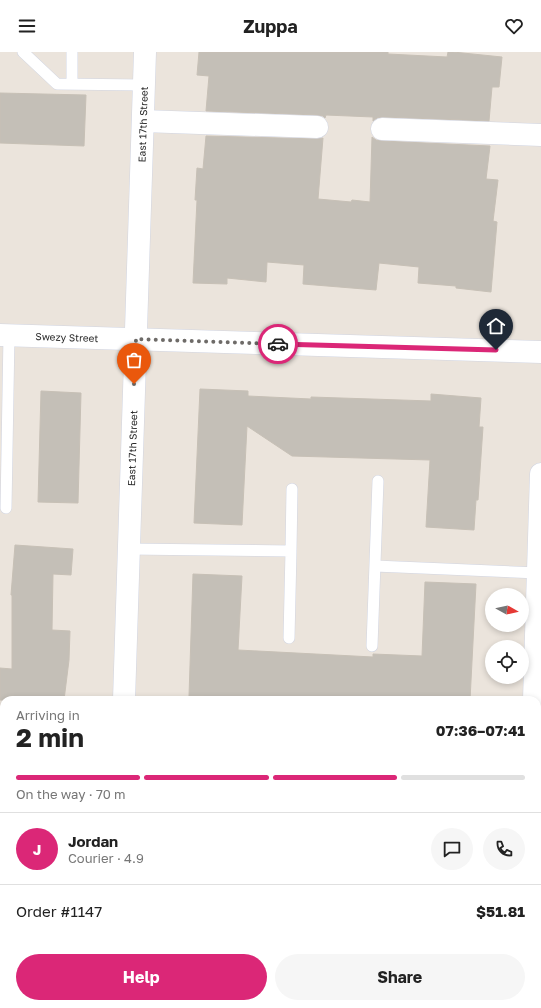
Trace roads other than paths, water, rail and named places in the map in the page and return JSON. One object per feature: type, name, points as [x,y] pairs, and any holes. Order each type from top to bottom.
[{"type":"street","name":"East 17th Street","points":[[124,696],[145,52]]},
{"type":"street","points":[[143,121],[316,127]]},
{"type":"street","points":[[382,129],[541,135]]},
{"type":"street","name":"Swezy Street","points":[[5,335],[541,352]]},
{"type":"street","points":[[534,696],[541,474]]},
{"type":"lane","points":[[23,52],[57,84],[144,85]]},
{"type":"lane","points":[[72,52],[72,84]]},
{"type":"lane","points":[[5,335],[6,508]]},
{"type":"lane","points":[[372,646],[378,481]]},
{"type":"lane","points":[[289,638],[292,489]]},
{"type":"lane","points":[[129,549],[290,551]]},
{"type":"lane","points":[[375,566],[538,573]]}]
